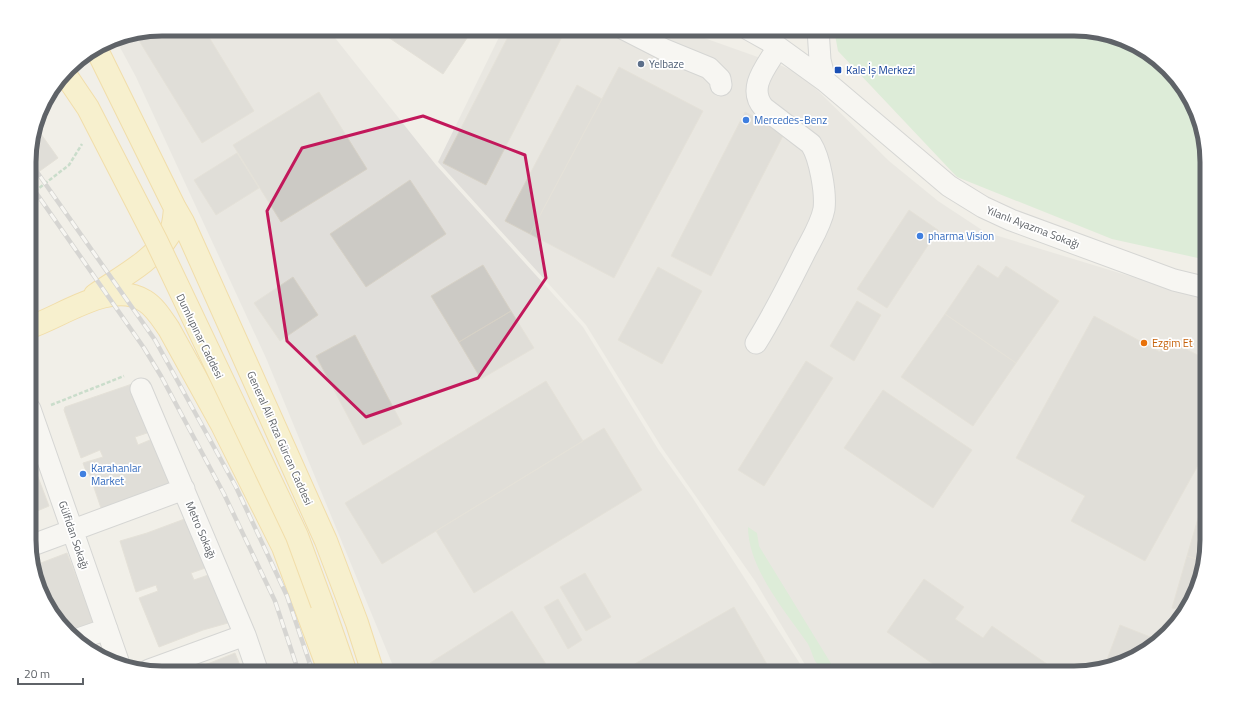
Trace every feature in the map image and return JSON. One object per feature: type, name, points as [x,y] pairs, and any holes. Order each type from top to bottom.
[{"type":"main road","points":[[80,305],[148,258],[168,235],[174,222],[174,208],[99,53]]},
{"type":"main road","name":"Dumlupınar Caddesi","points":[[68,78],[88,108],[156,240],[297,536],[344,666]]},
{"type":"main road","name":"General Ali Rıza Gürcan Caddesi","points":[[174,208],[187,230],[326,541],[357,623],[371,666]]},
{"type":"main road","points":[[36,324],[80,305],[115,293],[133,295],[146,301],[162,319],[222,425],[283,547],[327,666]]},
{"type":"street","points":[[638,36],[665,50],[709,68],[720,79],[721,85]]},
{"type":"street","name":"Yılanlı Ayazma Sokağı","points":[[760,36],[778,47],[825,81],[949,186],[983,208],[1010,220],[1174,280],[1200,286]]},
{"type":"street","points":[[818,36],[820,60],[825,81]]},
{"type":"street","points":[[756,343],[770,321],[816,230],[824,210],[825,196],[816,151],[811,144],[758,102],[756,86],[778,47]]},
{"type":"street","name":"Metro Sokağı","points":[[141,389],[245,635],[256,666]]},
{"type":"street","name":"Gülfidan Sokağı","points":[[36,426],[117,657]]},
{"type":"street","points":[[36,544],[184,489]]},
{"type":"street","points":[[82,638],[107,629]]},
{"type":"street","points":[[160,666],[245,635]]},
{"type":"path","points":[[36,190],[69,165],[84,140]]},
{"type":"path","points":[[36,409],[130,373],[137,379],[141,389]]},
{"type":"highlighted area","points":[[423,116],[525,155],[546,278],[478,378],[366,417],[287,341],[267,211],[302,148]]},
{"type":"shaded area","points":[[162,36],[334,36],[436,165],[583,327],[658,449],[692,497],[801,666],[393,666],[266,358],[136,77],[118,44],[137,38]]},
{"type":"shaded area","points":[[500,36],[699,36],[780,65],[803,76],[889,161],[938,201],[985,232],[1200,296],[1200,548],[1196,573],[1183,603],[1174,617],[1151,640],[1130,653],[1099,664],[1082,666],[806,666],[755,581],[662,448],[586,325],[438,162]]},
{"type":"green space","points":[[835,36],[1074,36],[1107,40],[1137,53],[1151,62],[1174,85],[1183,99],[1196,129],[1200,154],[1200,258],[1112,239],[957,177],[838,51]]},
{"type":"green space","points":[[748,527],[757,533],[759,546],[833,666],[819,666],[814,659],[808,644],[769,588],[754,558]]},
{"type":"building","points":[[162,36],[208,36],[254,111],[202,143],[137,38]]},
{"type":"building","points":[[386,36],[468,36],[443,74]]},
{"type":"building","points":[[508,36],[562,36],[486,185],[443,163]]},
{"type":"building","points":[[619,67],[703,111],[614,278],[530,234]]},
{"type":"building","points":[[577,85],[602,99],[530,234],[505,221]]},
{"type":"building","points":[[319,92],[367,169],[281,222],[233,145]]},
{"type":"building","points":[[745,112],[785,132],[711,276],[671,256]]},
{"type":"building","points":[[39,132],[58,158],[36,174],[37,146]]},
{"type":"building","points":[[237,153],[259,188],[216,215],[194,180]]},
{"type":"building","points":[[410,180],[446,234],[366,287],[330,234]]},
{"type":"building","points":[[909,210],[938,230],[887,308],[857,289]]},
{"type":"building","points":[[483,265],[511,311],[459,342],[431,296]]},
{"type":"building","points":[[978,265],[998,278],[1006,266],[1059,301],[1016,363],[945,314]]},
{"type":"building","points":[[658,267],[702,291],[662,364],[618,340]]},
{"type":"building","points":[[293,277],[318,315],[280,341],[254,303]]},
{"type":"building","points":[[857,301],[881,315],[854,361],[830,346]]},
{"type":"building","points":[[511,311],[534,348],[481,379],[459,342]]},
{"type":"building","points":[[945,314],[1016,363],[973,426],[901,377]]},
{"type":"building","points":[[1094,316],[1160,352],[1167,339],[1200,356],[1200,462],[1145,561],[1071,521],[1085,496],[1016,458]]},
{"type":"building","points":[[355,335],[402,424],[363,445],[316,356]]},
{"type":"building","points":[[806,361],[833,378],[764,486],[738,470]]},
{"type":"building","points":[[546,381],[583,441],[382,564],[345,503]]},
{"type":"building","points":[[135,383],[156,430],[135,437],[138,445],[157,437],[174,486],[102,511],[89,473],[87,474],[83,463],[103,457],[100,450],[81,458],[64,410],[65,407]]},
{"type":"building","points":[[883,390],[972,450],[933,508],[844,448]]},
{"type":"building","points":[[604,428],[642,490],[474,593],[436,531]]},
{"type":"building","points":[[36,472],[49,506],[36,511]]},
{"type":"building","points":[[1200,515],[1200,548],[1198,560],[1187,556]]},
{"type":"building","points":[[190,517],[211,566],[191,573],[194,580],[214,573],[228,623],[203,630],[159,647],[139,598],[158,591],[156,585],[136,592],[120,541]]},
{"type":"building","points":[[67,553],[94,623],[75,631],[73,629],[62,617],[53,603],[40,573],[38,564]]},
{"type":"building","points":[[1187,556],[1198,560],[1196,573],[1183,603],[1179,610],[1172,608]]},
{"type":"building","points":[[585,573],[611,617],[586,631],[560,587]]},
{"type":"building","points":[[924,579],[964,607],[955,619],[983,638],[992,626],[1050,666],[936,666],[887,632]]},
{"type":"building","points":[[558,599],[582,640],[568,649],[544,607]]},
{"type":"building","points":[[734,607],[768,666],[631,666]]},
{"type":"building","points":[[512,611],[547,666],[432,666],[430,663]]},
{"type":"building","points":[[1120,625],[1153,638],[1130,653],[1106,662]]},
{"type":"building","points":[[235,653],[240,666],[201,666]]},
{"type":"railway","points":[[36,171],[155,340],[236,487],[287,596],[311,666]]},
{"type":"railway","points":[[36,193],[144,348],[161,376],[224,494],[275,601],[297,666]]},
{"type":"place","name":"Yelbaze","points":[[641,64]]},
{"type":"place","name":"Kale İş Merkezi","points":[[838,70]]},
{"type":"place","name":"Mercedes-Benz","points":[[746,120]]},
{"type":"place","name":"pharma Vision","points":[[920,236]]},
{"type":"place","name":"Ezgim Et","points":[[1144,343]]},
{"type":"place","name":"Karahanlar Market","points":[[83,474]]}]
